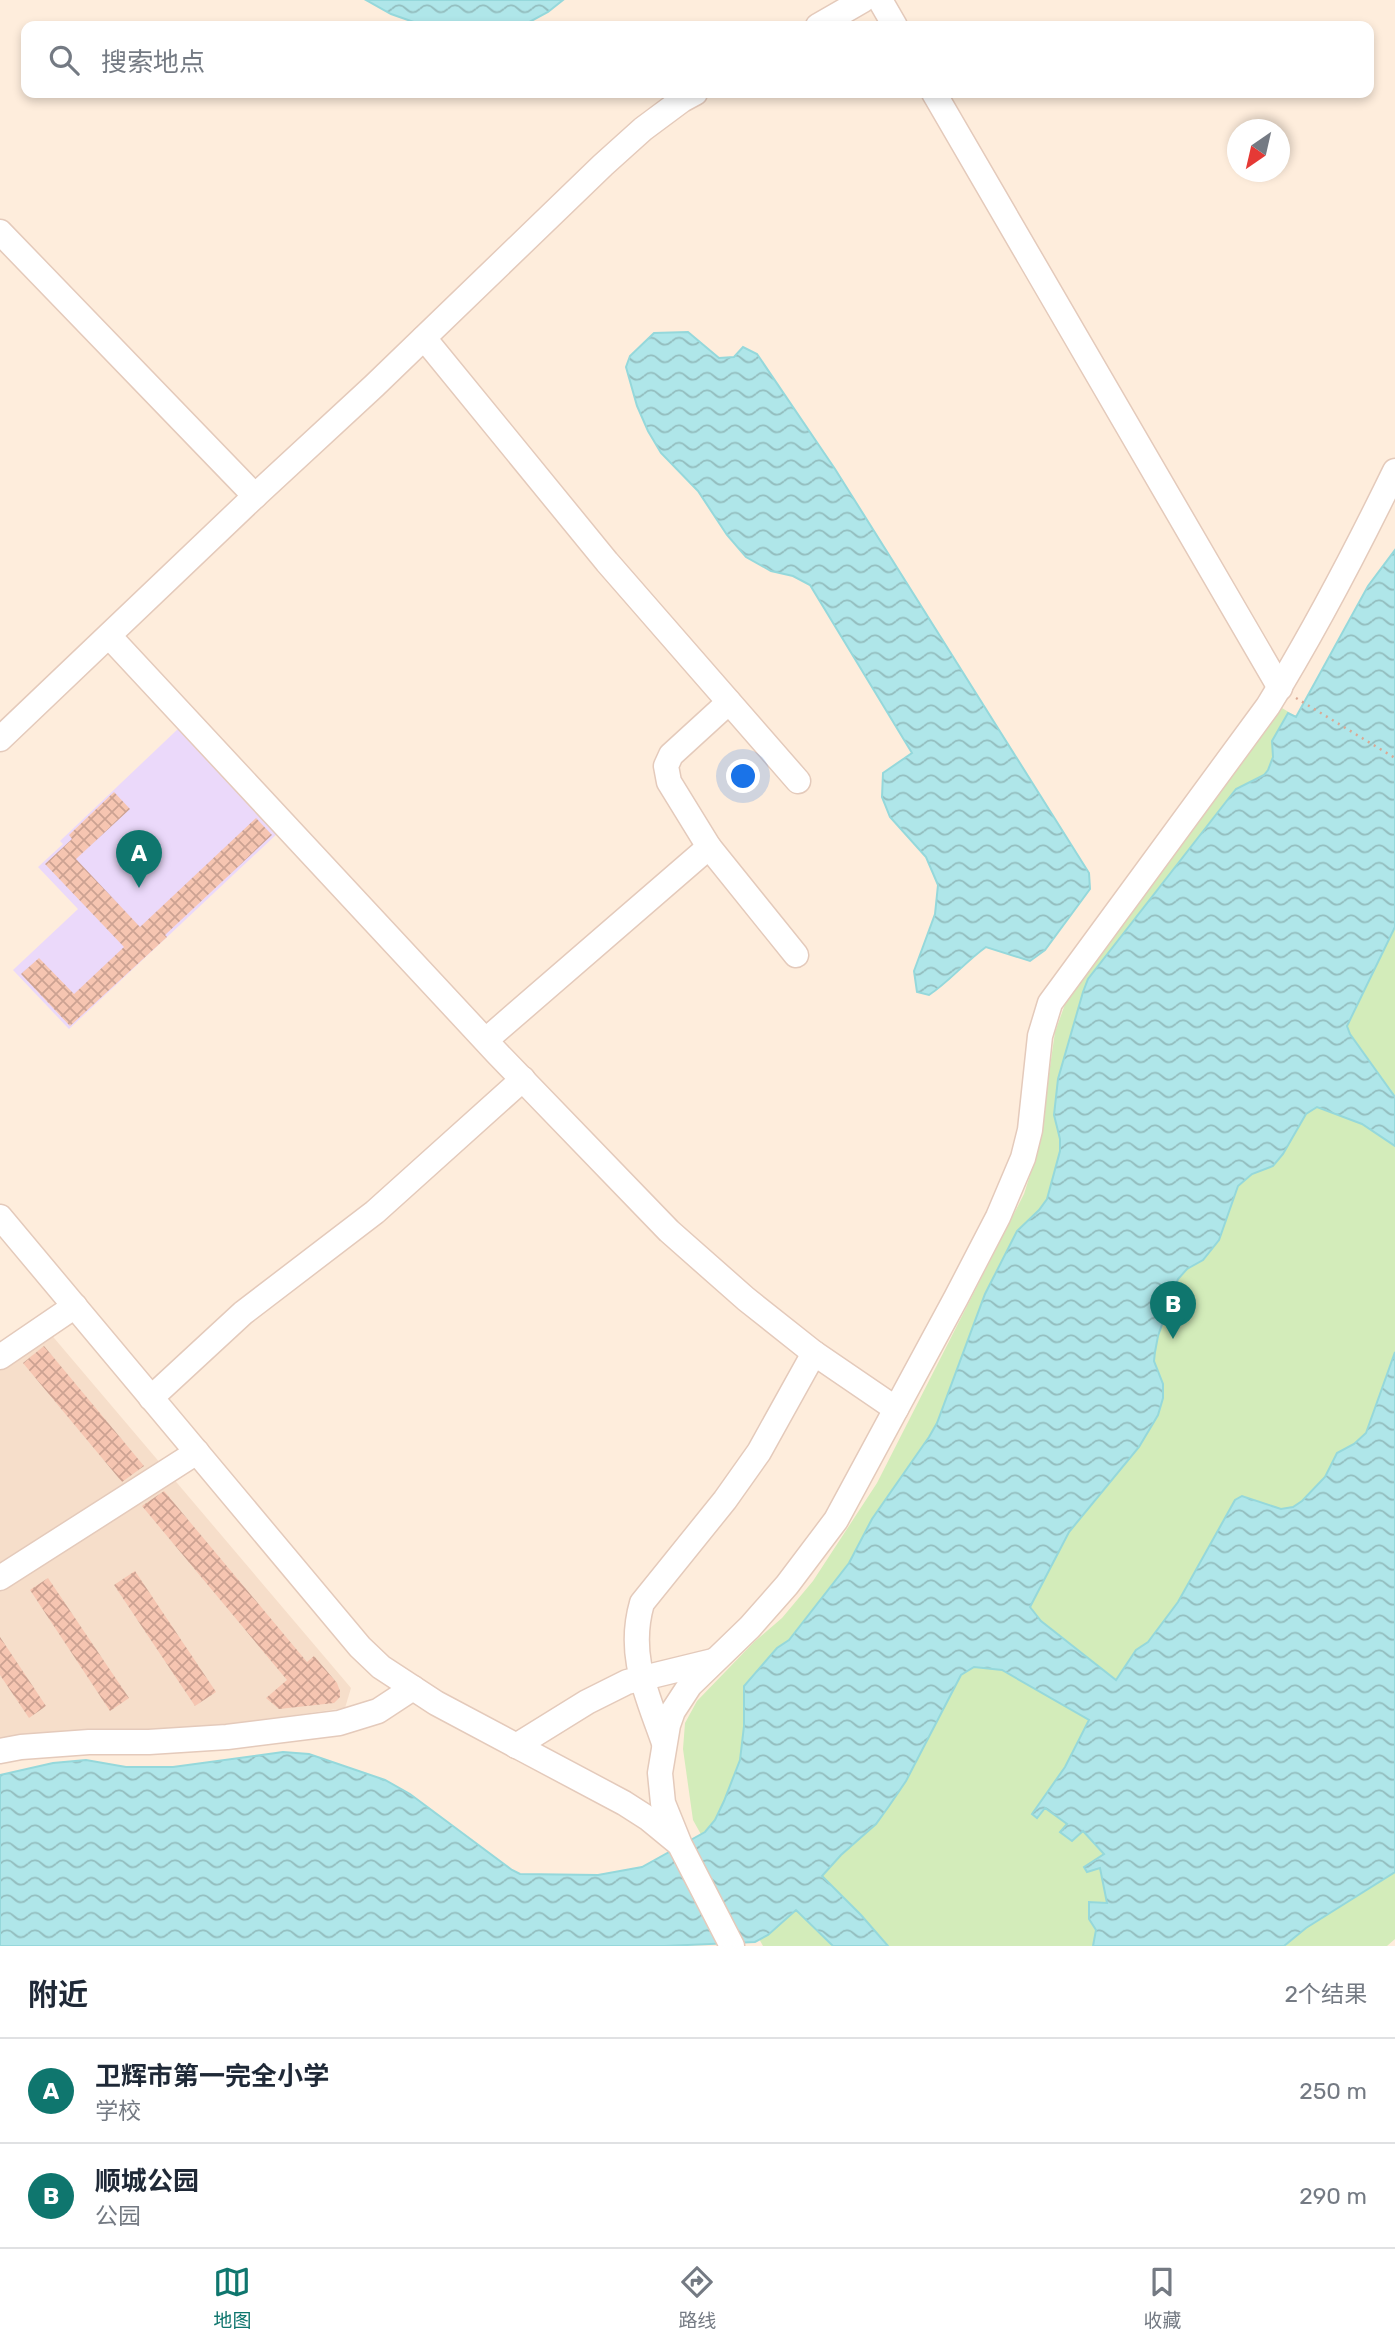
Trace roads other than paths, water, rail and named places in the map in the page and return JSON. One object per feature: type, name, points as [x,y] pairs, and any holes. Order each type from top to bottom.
[{"type":"street","points":[[827,21],[866,0],[889,21]]},
{"type":"street","points":[[0,739],[643,129],[686,98]]},
{"type":"street","points":[[937,98],[1279,688]]},
{"type":"street","points":[[0,232],[255,496]]},
{"type":"street","points":[[424,338],[607,562],[798,780]]},
{"type":"street","points":[[732,1946],[680,1845],[663,1803],[660,1773],[664,1743],[673,1711],[690,1685],[757,1619],[814,1552],[836,1520],[998,1217],[1023,1158],[1030,1130],[1040,1036],[1050,1003],[1251,732],[1279,688],[1363,537],[1395,471]]},
{"type":"street","points":[[109,636],[486,1040],[670,1231],[746,1299],[814,1353],[896,1409]]},
{"type":"street","points":[[729,702],[671,755],[666,766],[669,782],[709,848],[796,955]]},
{"type":"street","points":[[486,1040],[709,848]]},
{"type":"street","points":[[151,1398],[243,1313],[375,1212],[523,1079]]},
{"type":"street","points":[[0,1217],[360,1647],[382,1667],[436,1703],[649,1819],[680,1845]]},
{"type":"street","points":[[0,1357],[75,1306]]},
{"type":"street","points":[[664,1743],[640,1679],[635,1644],[636,1622],[642,1603],[725,1500],[759,1452],[814,1353]]},
{"type":"street","points":[[0,1577],[197,1452]]},
{"type":"street","points":[[516,1745],[587,1702],[627,1682],[716,1660]]},
{"type":"street","points":[[0,1751],[89,1742],[149,1742],[227,1737],[338,1723],[378,1711],[412,1688]]},
{"type":"water","points":[[366,0],[563,0],[531,21],[411,21]]},
{"type":"water","points":[[688,332],[719,358],[734,357],[743,347],[757,354],[835,469],[1089,873],[1090,889],[1045,950],[1030,961],[986,947],[929,995],[917,992],[914,971],[935,914],[938,885],[926,857],[890,817],[882,797],[883,773],[912,753],[810,585],[793,576],[771,571],[746,557],[727,535],[698,491],[661,453],[648,431],[637,406],[626,367],[630,356],[654,333]]},
{"type":"water","points":[[1395,550],[1395,927],[1347,1026],[1395,1097],[1395,1146],[1362,1124],[1317,1107],[1306,1114],[1273,1166],[1252,1174],[1238,1186],[1219,1240],[1203,1260],[1187,1269],[1178,1279],[1158,1336],[1154,1361],[1163,1384],[1163,1398],[1158,1415],[1139,1447],[1069,1532],[1030,1607],[1041,1621],[1116,1680],[1136,1650],[1148,1642],[1178,1602],[1235,1500],[1242,1496],[1281,1509],[1293,1507],[1325,1477],[1337,1453],[1354,1444],[1366,1433],[1395,1352],[1395,1872],[1306,1928],[1284,1946],[1093,1946],[1096,1930],[1089,1919],[1089,1902],[1107,1903],[1100,1868],[1087,1872],[1084,1867],[1104,1854],[1083,1831],[1072,1841],[1060,1832],[1067,1824],[1045,1808],[1037,1818],[1032,1814],[1065,1767],[1089,1720],[1002,1670],[974,1667],[961,1675],[906,1781],[876,1824],[822,1876],[888,1946],[833,1946],[796,1910],[768,1935],[755,1942],[665,1946],[0,1946],[0,1775],[53,1763],[86,1760],[126,1767],[173,1767],[283,1752],[309,1754],[385,1780],[410,1794],[520,1874],[598,1875],[642,1867],[705,1832],[715,1820],[740,1760],[744,1726],[744,1686],[777,1648],[789,1640],[849,1563],[872,1519],[929,1437],[937,1423],[985,1294],[1017,1231],[1047,1199],[1060,1151],[1054,1115],[1058,1079],[1088,979],[1236,789],[1264,775],[1268,770],[1273,757],[1272,741],[1288,713],[1296,717],[1368,586]]},
{"type":"place","name":"卫辉市第一完全小学","points":[[139,888]]},
{"type":"place","name":"顺城公园","points":[[1173,1339]]}]
